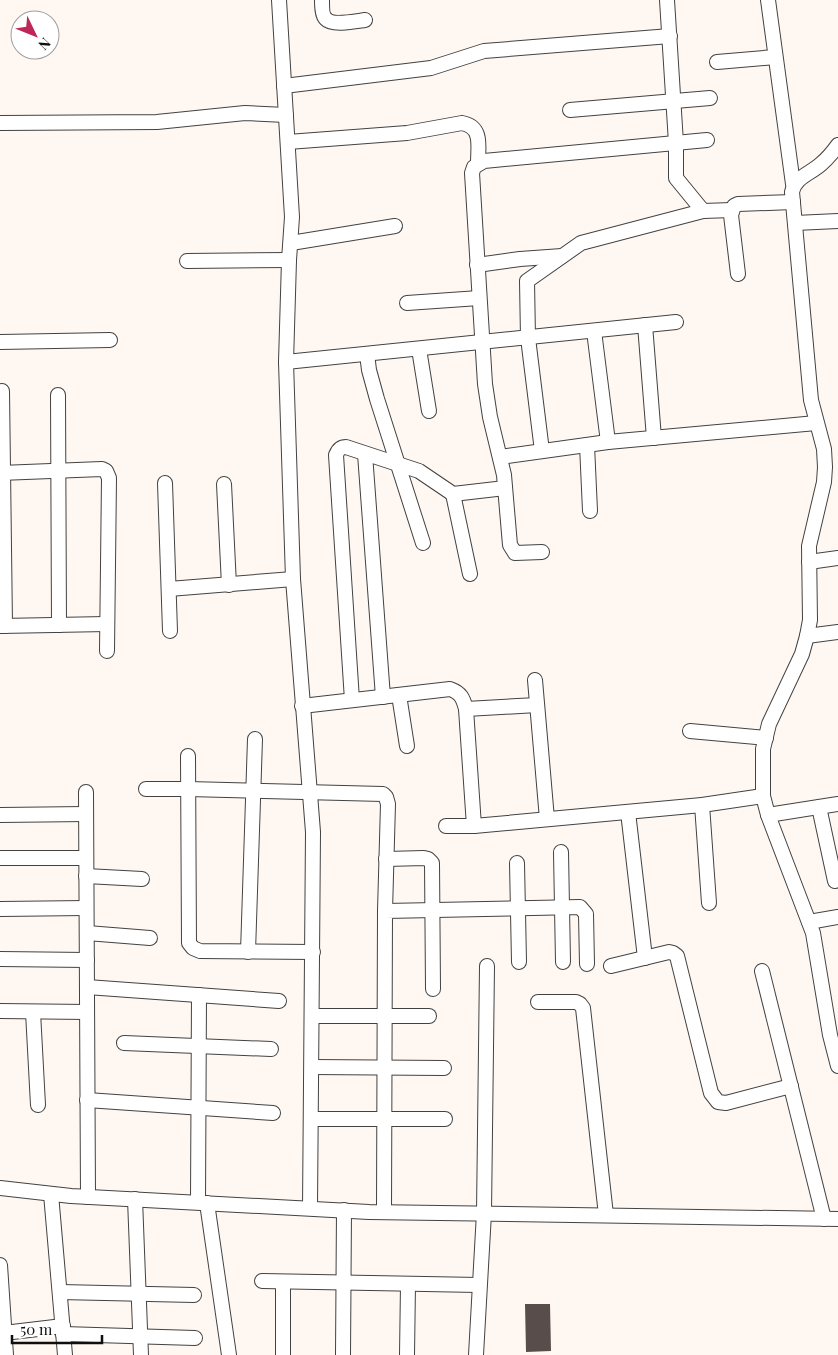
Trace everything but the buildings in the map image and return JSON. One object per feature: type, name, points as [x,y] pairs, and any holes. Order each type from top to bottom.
[{"type":"street","points":[[279,0],[292,217],[286,362],[293,579],[302,706],[314,832],[310,1208]]},
{"type":"street","points":[[322,0],[323,14],[328,21],[365,20]]},
{"type":"street","points":[[667,0],[674,102],[676,178],[704,210]]},
{"type":"street","points":[[768,0],[794,184],[793,202],[811,400],[824,449],[832,466],[824,482],[812,531],[809,562],[810,620],[807,636],[802,654],[769,724],[762,759],[763,796],[768,815],[809,922],[831,1005],[830,1035],[838,1066]]},
{"type":"street","points":[[284,86],[431,68],[484,51],[670,36]]},
{"type":"street","points":[[717,62],[775,57]]},
{"type":"street","points":[[570,110],[710,98]]},
{"type":"street","points":[[0,123],[157,122],[245,113],[286,114]]},
{"type":"street","points":[[288,142],[407,133],[462,123],[469,124],[475,129],[479,137],[478,163]]},
{"type":"street","points":[[542,552],[520,554],[512,550],[510,545],[505,488],[487,401],[481,342],[472,173],[474,167],[484,161],[707,140]]},
{"type":"street","points":[[794,184],[821,164],[838,146]]},
{"type":"street","points":[[738,274],[732,210],[734,206],[738,204],[793,202]]},
{"type":"street","points":[[542,451],[528,338],[526,281],[581,243],[704,210],[732,210]]},
{"type":"street","points":[[795,223],[838,221]]},
{"type":"street","points":[[291,243],[396,226]]},
{"type":"street","points":[[477,265],[562,256]]},
{"type":"street","points":[[187,261],[289,260]]},
{"type":"street","points":[[407,303],[479,298]]},
{"type":"street","points":[[286,362],[676,322]]},
{"type":"street","points":[[645,326],[654,438]]},
{"type":"street","points":[[594,331],[608,442]]},
{"type":"street","points":[[0,342],[110,340]]},
{"type":"street","points":[[419,349],[429,411]]},
{"type":"street","points":[[367,354],[372,383],[423,543]]},
{"type":"street","points":[[2,391],[3,626],[107,624]]},
{"type":"street","points":[[58,395],[59,625]]},
{"type":"street","points":[[500,457],[608,442],[816,423]]},
{"type":"street","points":[[587,445],[590,511]]},
{"type":"street","points":[[352,700],[336,455],[338,450],[346,447],[419,470],[453,494],[505,488]]},
{"type":"street","points":[[365,454],[383,697]]},
{"type":"street","points":[[2,473],[102,469],[106,471],[108,478],[107,651]]},
{"type":"street","points":[[165,483],[170,630]]},
{"type":"street","points":[[224,484],[230,584]]},
{"type":"street","points":[[453,494],[470,574]]},
{"type":"street","points":[[809,562],[838,558]]},
{"type":"street","points":[[169,589],[293,579]]},
{"type":"street","points":[[807,636],[838,632]]},
{"type":"street","points":[[534,680],[547,819]]},
{"type":"street","points":[[302,706],[450,689],[462,697],[466,709],[474,826]]},
{"type":"street","points":[[399,695],[407,746]]},
{"type":"street","points":[[466,709],[537,705]]},
{"type":"street","points":[[690,731],[766,738]]},
{"type":"street","points":[[248,952],[255,739]]},
{"type":"street","points":[[188,756],[189,942],[193,948],[200,951],[313,952]]},
{"type":"street","points":[[146,789],[378,793],[386,797],[388,804],[385,911],[384,1212]]},
{"type":"street","points":[[86,792],[88,1197]]},
{"type":"street","points":[[446,826],[474,826],[702,805],[763,796]]},
{"type":"street","points":[[768,815],[838,804]]},
{"type":"street","points":[[702,805],[709,903]]},
{"type":"street","points":[[819,807],[835,881]]},
{"type":"street","points":[[628,812],[645,958]]},
{"type":"street","points":[[0,815],[86,814]]},
{"type":"street","points":[[561,852],[563,962]]},
{"type":"street","points":[[0,858],[86,858]]},
{"type":"street","points":[[386,859],[424,858],[432,863],[433,989]]},
{"type":"street","points":[[517,863],[519,962]]},
{"type":"street","points":[[86,876],[142,879]]},
{"type":"street","points":[[385,911],[580,907],[586,914],[586,964]]},
{"type":"street","points":[[0,908],[86,908]]},
{"type":"street","points":[[809,922],[838,917]]},
{"type":"street","points":[[86,933],[150,938]]},
{"type":"street","points":[[611,966],[669,952],[677,956],[714,1098],[718,1102],[726,1103],[791,1086]]},
{"type":"street","points":[[0,959],[87,960]]},
{"type":"street","points":[[476,1355],[484,1213],[487,966]]},
{"type":"street","points":[[0,1188],[88,1197],[384,1212],[831,1219],[791,1086],[762,971]]},
{"type":"street","points":[[87,987],[279,1001]]},
{"type":"street","points":[[198,996],[202,1203],[229,1355]]},
{"type":"street","points":[[538,1002],[576,1002],[583,1008],[606,1215]]},
{"type":"street","points":[[0,1012],[87,1012]]},
{"type":"street","points":[[33,1012],[38,1105]]},
{"type":"street","points":[[312,1016],[429,1016]]},
{"type":"street","points":[[124,1043],[271,1049]]},
{"type":"street","points":[[312,1067],[444,1068]]},
{"type":"street","points":[[88,1100],[272,1113]]},
{"type":"street","points":[[311,1119],[445,1119]]},
{"type":"street","points":[[52,1194],[65,1355]]},
{"type":"street","points":[[135,1199],[140,1355]]},
{"type":"street","points":[[343,1355],[344,1210]]},
{"type":"street","points":[[0,1265],[6,1355]]},
{"type":"street","points":[[262,1281],[479,1285]]},
{"type":"street","points":[[283,1282],[283,1355]]},
{"type":"street","points":[[407,1355],[408,1284]]},
{"type":"street","points":[[60,1292],[194,1296]]},
{"type":"street","points":[[4,1333],[63,1330],[195,1338]]}]
